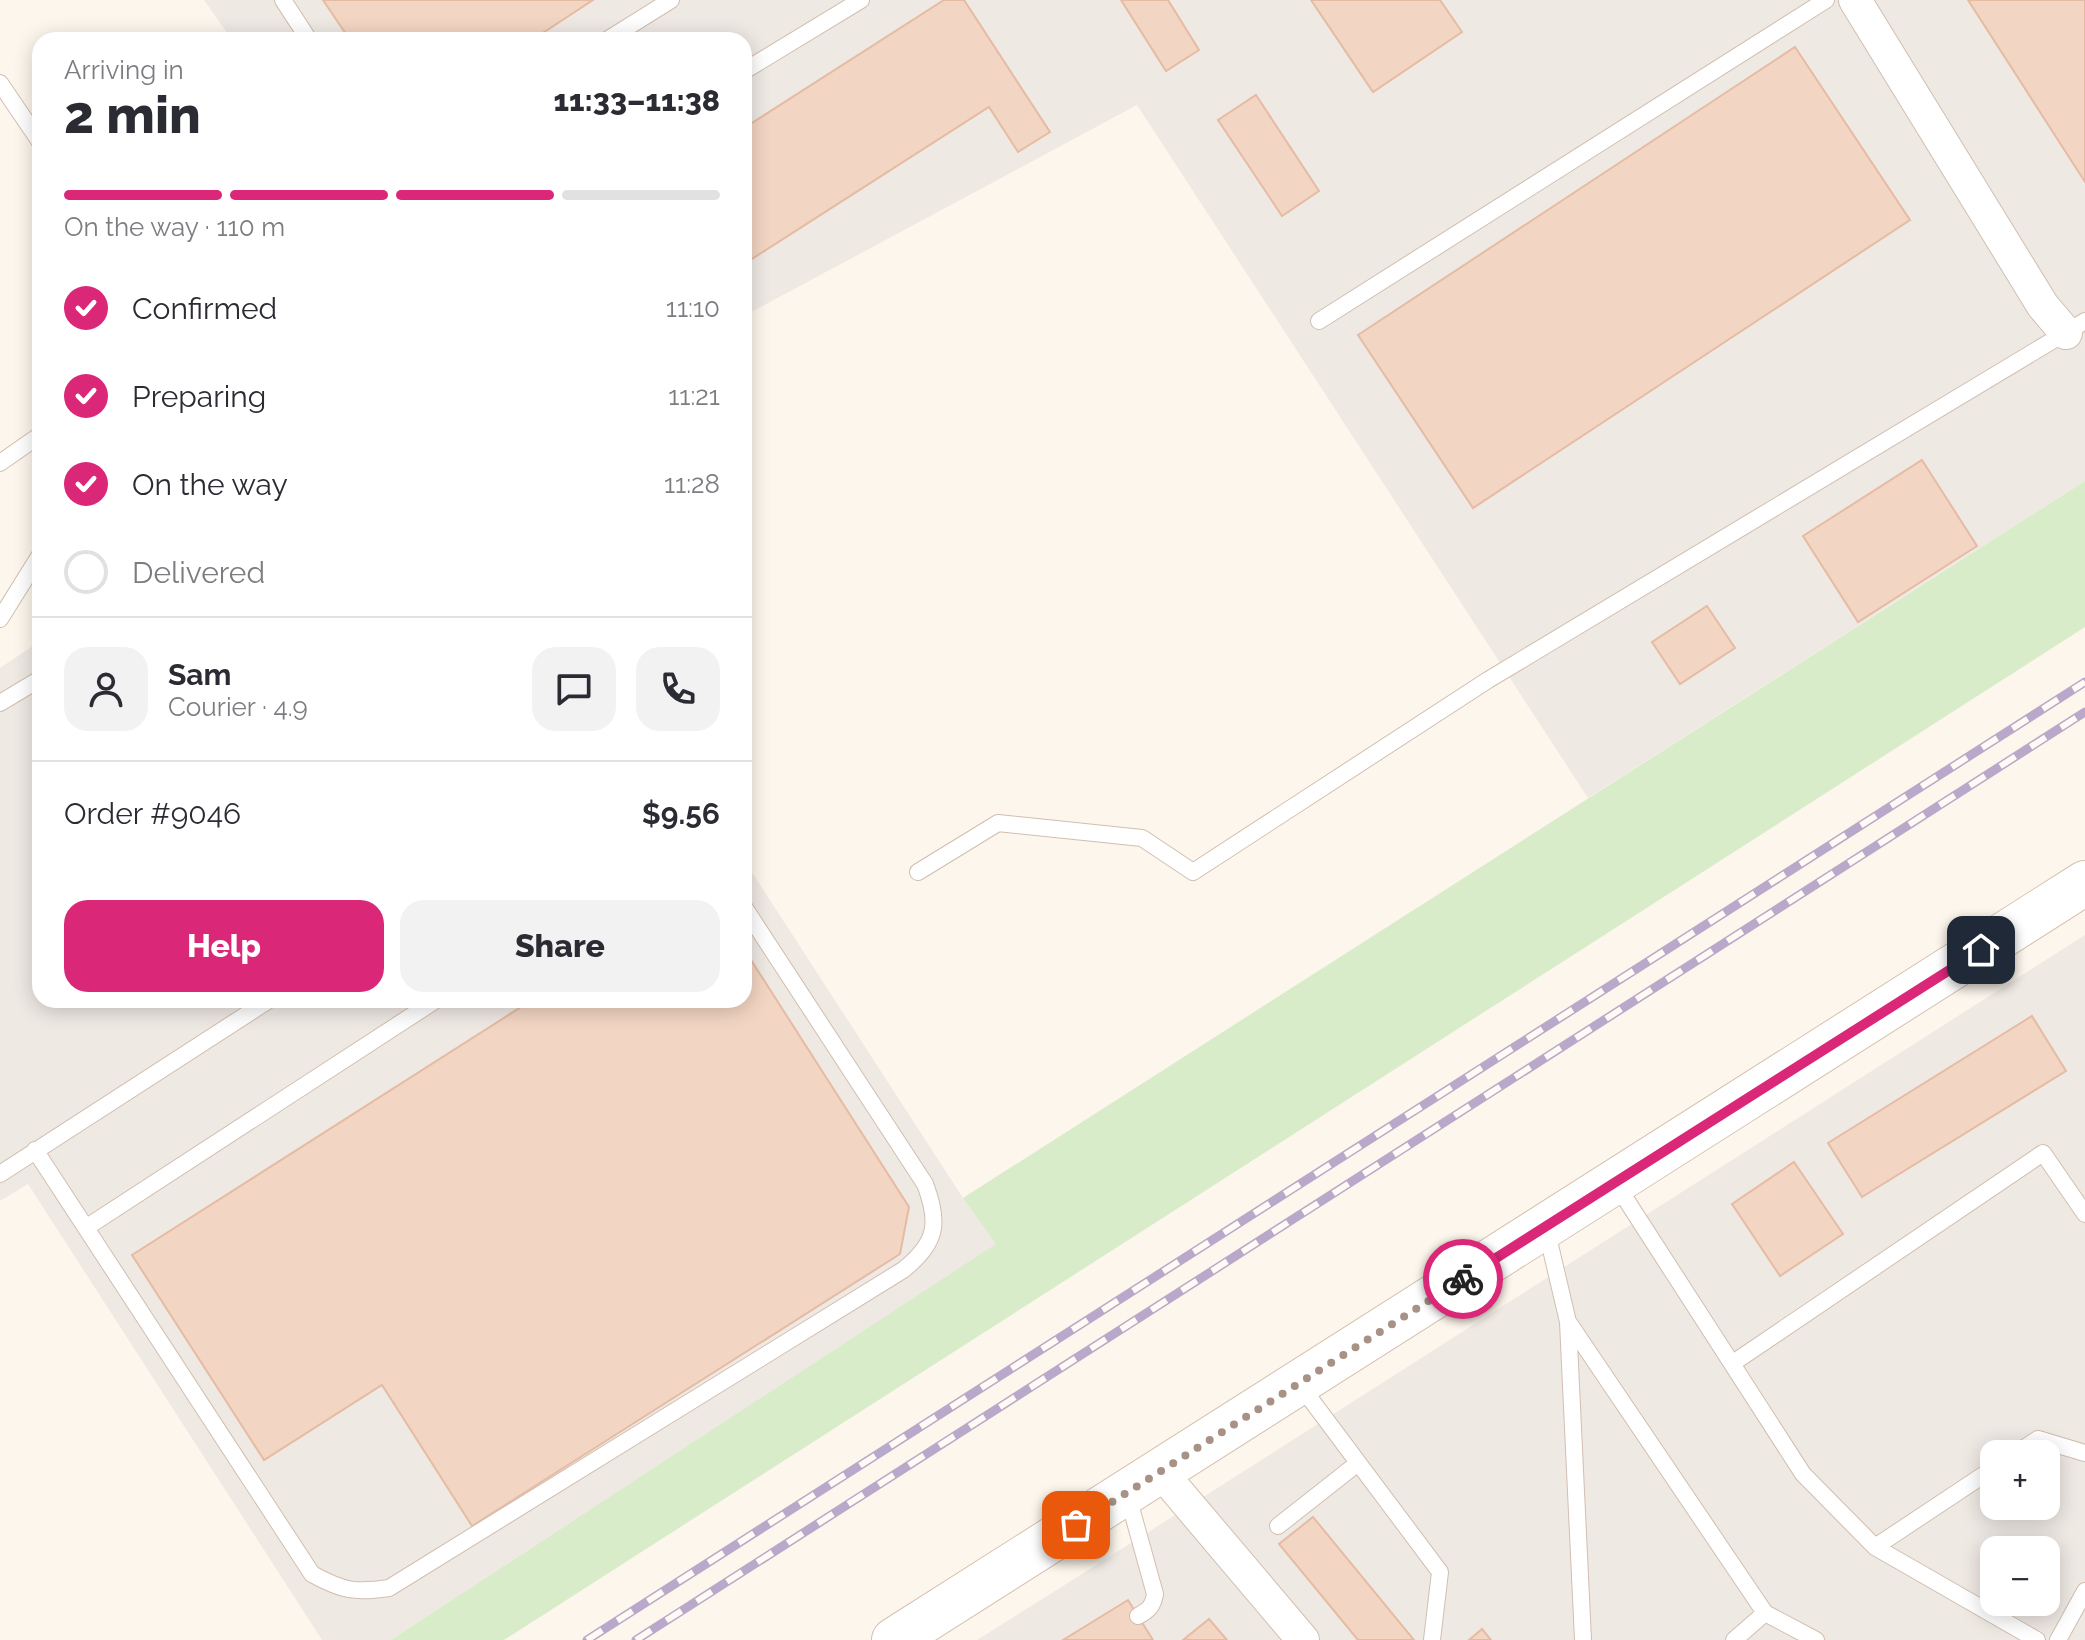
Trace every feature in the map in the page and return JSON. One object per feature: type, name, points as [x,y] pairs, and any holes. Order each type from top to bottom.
[{"type":"main road","points":[[897,1639],[2085,883]]},
{"type":"street","points":[[1855,0],[2043,306],[2076,327]]},
{"type":"street","points":[[1144,1482],[1303,1640]]},
{"type":"lane","points":[[283,0],[304,32]]},
{"type":"lane","points":[[620,32],[671,0]]},
{"type":"lane","points":[[752,66],[861,0]]},
{"type":"lane","points":[[1319,321],[1826,0]]},
{"type":"lane","points":[[0,83],[32,130]]},
{"type":"lane","points":[[918,872],[998,823],[1142,838],[1193,872],[1488,680],[2076,327]]},
{"type":"lane","points":[[0,463],[32,441]]},
{"type":"lane","points":[[0,619],[32,568]]},
{"type":"lane","points":[[0,703],[32,684]]},
{"type":"lane","points":[[35,1150],[312,1574],[340,1589],[361,1592],[389,1588],[903,1270],[920,1257],[931,1237],[936,1213],[925,1184],[752,919]]},
{"type":"lane","points":[[0,1174],[257,1008]]},
{"type":"lane","points":[[87,1227],[424,1008]]},
{"type":"lane","points":[[1733,1363],[2043,1153],[2085,1214]]},
{"type":"lane","points":[[1615,1183],[1803,1474],[1875,1547],[2037,1640]]},
{"type":"lane","points":[[1545,1227],[1568,1322],[1583,1640]]},
{"type":"lane","points":[[1568,1322],[1765,1613],[1816,1640]]},
{"type":"lane","points":[[1298,1383],[1440,1572],[1432,1640]]},
{"type":"lane","points":[[2060,1446],[2085,1453]]},
{"type":"lane","points":[[1278,1526],[1358,1463]]},
{"type":"lane","points":[[1875,1547],[1980,1477]]},
{"type":"lane","points":[[1138,1616],[1154,1603],[1155,1594],[1144,1482]]},
{"type":"lane","points":[[2058,1640],[2085,1591]]},
{"type":"lane","points":[[1734,1640],[1765,1613]]},
{"type":"shaded area","points":[[204,0],[2085,0],[2085,481],[1588,798],[1137,105],[752,312],[752,32],[226,32]]},
{"type":"shaded area","points":[[32,646],[32,1008],[752,1008],[752,872],[963,1198],[997,1244],[391,1640],[322,1640],[28,1184],[0,1201],[0,668]]},
{"type":"shaded area","points":[[2085,935],[2085,1640],[977,1640],[1150,1531]]},
{"type":"green space","points":[[2085,481],[2085,627],[504,1640],[391,1640],[996,1244],[963,1198]]},
{"type":"building","points":[[323,0],[593,0],[544,32],[345,32]]},
{"type":"building","points":[[944,0],[964,0],[1050,132],[1018,152],[989,107],[752,259],[752,123]]},
{"type":"building","points":[[1121,0],[1168,0],[1199,50],[1166,71]]},
{"type":"building","points":[[1311,0],[1440,0],[1462,32],[1373,92]]},
{"type":"building","points":[[1968,0],[2085,0],[2085,182]]},
{"type":"building","points":[[1795,47],[1910,220],[1473,508],[1358,335]]},
{"type":"building","points":[[1256,95],[1319,191],[1282,216],[1218,120]]},
{"type":"building","points":[[1922,460],[1977,546],[1858,622],[1803,536]]},
{"type":"building","points":[[1707,606],[1735,648],[1680,684],[1652,642]]},
{"type":"building","points":[[752,962],[909,1207],[900,1254],[472,1526],[382,1385],[264,1460],[132,1255],[519,1008],[752,1008]]},
{"type":"building","points":[[2032,1016],[2066,1071],[1862,1197],[1828,1143]]},
{"type":"building","points":[[1794,1162],[1843,1234],[1780,1276],[1732,1204]]},
{"type":"building","points":[[1313,1517],[1414,1640],[1358,1640],[1279,1544]]},
{"type":"building","points":[[1128,1600],[1153,1640],[1063,1640]]},
{"type":"building","points":[[1209,1619],[1227,1640],[1183,1640]]},
{"type":"building","points":[[1482,1629],[1491,1640],[1469,1640]]},
{"type":"railway","points":[[587,1640],[2085,682]]},
{"type":"railway","points":[[636,1640],[2085,712]]},
{"type":"way so far","points":[[1076,1525],[1463,1279]]},
{"type":"route","points":[[1463,1279],[1981,950]]}]
